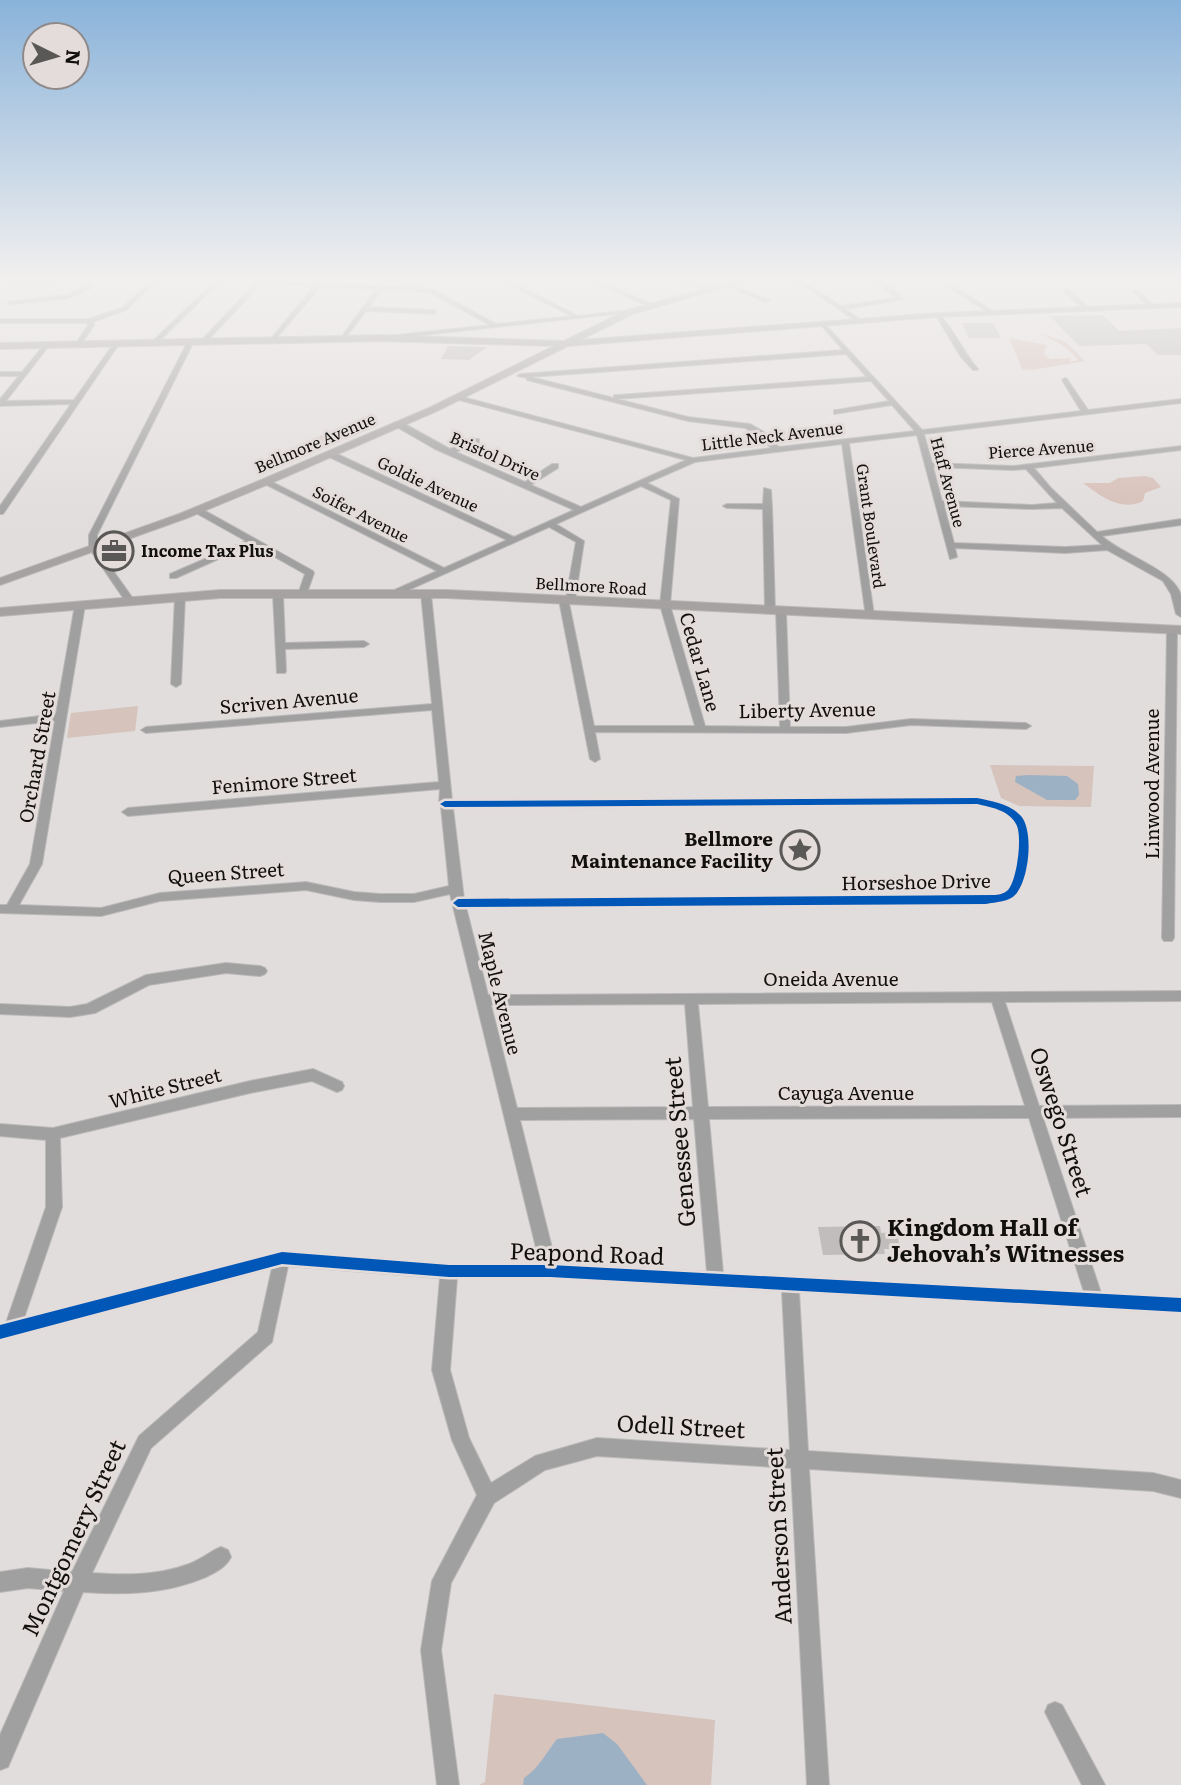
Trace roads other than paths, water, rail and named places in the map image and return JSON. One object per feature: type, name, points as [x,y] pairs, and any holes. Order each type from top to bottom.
[{"type":"main road","name":"Bellmore Avenue","points":[[0,582],[197,510],[265,482],[458,397],[530,360]]},
{"type":"main road","name":"Bellmore Road","points":[[0,612],[180,597],[426,594],[1177,630]]},
{"type":"street","points":[[0,403],[35,360]]},
{"type":"street","points":[[1,509],[105,360]]},
{"type":"street","points":[[129,600],[93,548],[93,535],[181,360]]},
{"type":"street","points":[[520,376],[735,360]]},
{"type":"street","name":"Haff Avenue","points":[[855,360],[920,432],[931,465],[953,558]]},
{"type":"street","points":[[967,360],[975,369]]},
{"type":"street","points":[[505,373],[688,419],[747,426],[761,434],[776,449]]},
{"type":"street","points":[[0,374],[24,374]]},
{"type":"street","points":[[606,398],[871,379]]},
{"type":"street","points":[[1065,380],[1086,413]]},
{"type":"street","points":[[458,397],[694,460]]},
{"type":"street","name":"Little Neck Avenue","points":[[393,594],[694,460],[1181,401]]},
{"type":"street","points":[[0,403],[76,402]]},
{"type":"street","points":[[836,412],[892,403]]},
{"type":"street","name":"Bristol Drive","points":[[398,424],[450,452],[582,510]]},
{"type":"street","points":[[450,452],[477,441]]},
{"type":"street","name":"Grant Boulevard","points":[[845,441],[869,615]]},
{"type":"street","name":"Pierce Avenue","points":[[931,465],[1006,468],[1181,448]]},
{"type":"street","name":"Goldie Avenue","points":[[330,454],[514,540]]},
{"type":"street","points":[[526,485],[555,466]]},
{"type":"street","points":[[1028,466],[1108,547],[1166,579],[1176,594],[1181,614]]},
{"type":"street","name":"Soifer Avenue","points":[[265,482],[443,571]]},
{"type":"street","points":[[640,482],[675,499],[665,605]]},
{"type":"street","points":[[767,490],[785,730]]},
{"type":"street","points":[[940,503],[1032,507],[1065,505]]},
{"type":"street","points":[[727,506],[768,507]]},
{"type":"street","points":[[197,510],[310,573],[303,594]]},
{"type":"street","points":[[1098,534],[1181,522]]},
{"type":"street","points":[[549,524],[580,541],[567,600],[595,759]]},
{"type":"street","points":[[173,576],[252,541]]},
{"type":"street","points":[[950,545],[1065,550],[1108,547]]},
{"type":"street","name":"Maple Avenue","points":[[426,594],[455,888],[550,1271]]},
{"type":"street","points":[[278,595],[281,671]]},
{"type":"street","points":[[176,684],[180,597]]},
{"type":"street","name":"Orchard Street","points":[[6,909],[36,864],[80,605]]},
{"type":"street","name":"Cedar Lane","points":[[665,605],[701,729]]},
{"type":"street","name":"Linwood Avenue","points":[[1168,938],[1175,851],[1177,630]]},
{"type":"street","points":[[281,646],[364,644]]},
{"type":"street","name":"Scriven Avenue","points":[[146,730],[436,707]]},
{"type":"street","points":[[0,724],[61,717]]},
{"type":"street","name":"Liberty Avenue","points":[[589,729],[846,730],[911,722],[1026,726]]},
{"type":"street","name":"Fenimore Street","points":[[128,812],[443,785]]},
{"type":"street","name":"Horseshoe Drive","points":[[445,804],[977,801],[1009,812],[1021,823],[1025,836],[1018,883],[1012,892],[986,900],[458,903]]},
{"type":"street","name":"Queen Street","points":[[6,909],[101,912],[160,897],[306,886],[354,896],[380,898],[414,898],[455,888]]},
{"type":"street","points":[[0,1009],[71,1012],[90,1009],[146,980],[226,968],[260,971]]},
{"type":"street","name":"Oneida Avenue","points":[[482,1000],[1181,996]]},
{"type":"street","name":"Oswego Street","points":[[997,997],[1095,1300]]},
{"type":"street","name":"Genessee Street","points":[[691,999],[716,1280]]},
{"type":"street","name":"White Street","points":[[0,1130],[54,1135],[250,1087],[313,1075],[337,1086]]},
{"type":"street","name":"Cayuga Avenue","points":[[510,1114],[1181,1111]]},
{"type":"street","points":[[6,1330],[54,1207],[54,1135]]},
{"type":"street","name":"Peapond Road","points":[[6,1330],[282,1258],[449,1271],[550,1271],[1181,1305]]},
{"type":"street","name":"Montgomery Street","points":[[0,1759],[77,1583],[145,1442],[265,1336],[282,1258]]},
{"type":"street","points":[[449,1271],[441,1370],[461,1440],[487,1496]]},
{"type":"street","name":"Anderson Street","points":[[790,1284],[818,1785]]},
{"type":"street","name":"Odell Street","points":[[448,1783],[430,1650],[442,1581],[487,1496],[541,1462],[597,1447],[1153,1482],[1181,1489]]},
{"type":"street","points":[[0,1582],[34,1577],[77,1583],[164,1582],[204,1570],[221,1557]]},
{"type":"street","points":[[1055,1712],[1094,1785]]},
{"type":"water","points":[[1016,776],[1067,776],[1078,784],[1079,795],[1075,800],[1047,800],[1015,782]]},
{"type":"water","points":[[603,1733],[617,1744],[647,1785],[523,1785],[524,1778],[538,1765],[557,1739]]},
{"type":"place","name":"Income Tax Plus","points":[[114,551]]},
{"type":"place","name":"Bellmore Maintenance Facility","points":[[800,850]]},
{"type":"place","name":"Kingdom Hall of Jehovah’s Witnesses","points":[[860,1241]]}]
